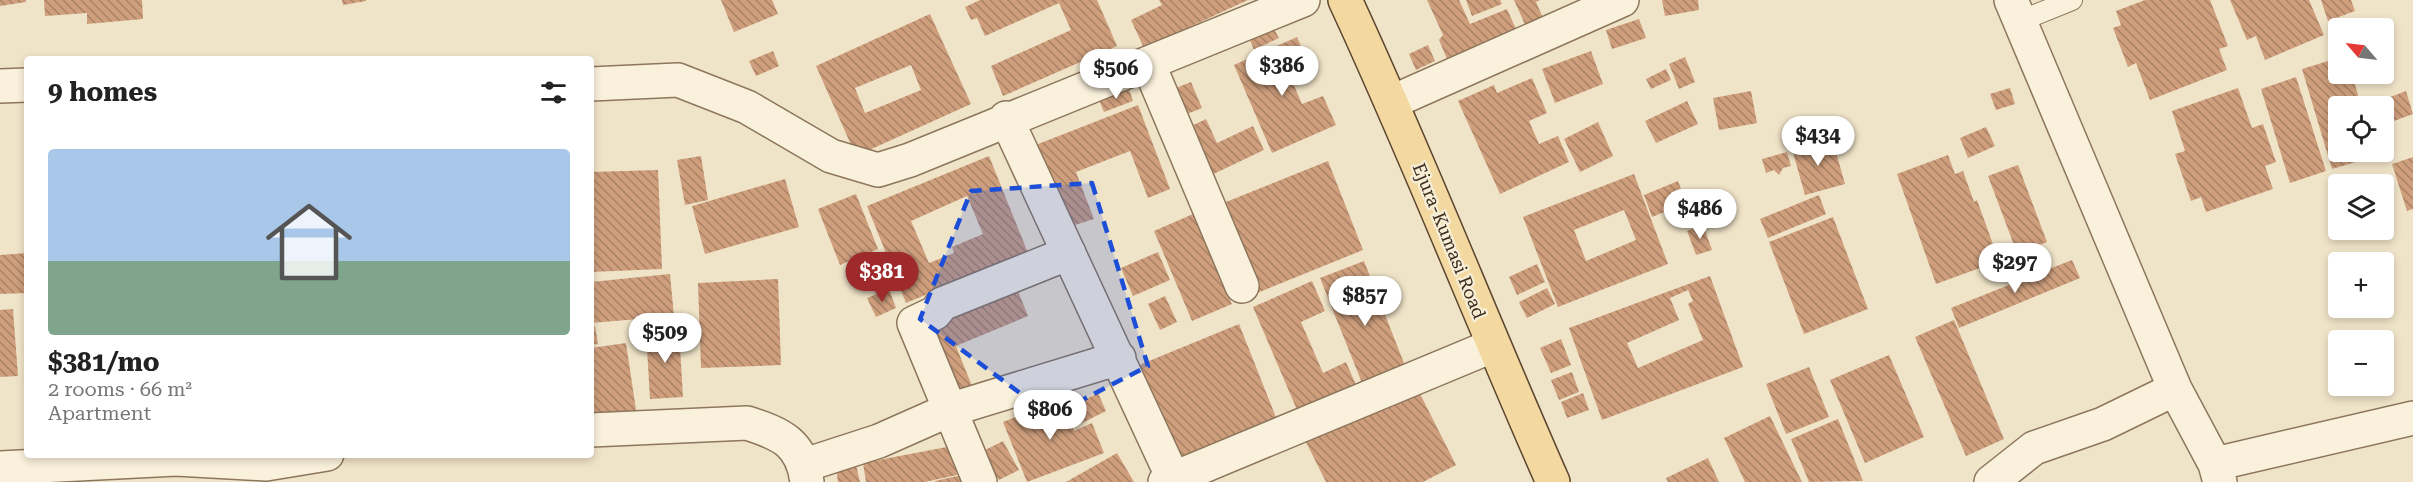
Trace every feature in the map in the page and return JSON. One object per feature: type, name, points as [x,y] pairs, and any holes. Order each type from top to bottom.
[{"type":"main road","name":"Ejura-Kumasi Road","points":[[1346,0],[1392,102],[1492,346],[1553,482]]},
{"type":"street","points":[[594,84],[678,80],[747,107],[831,156],[878,170],[910,160],[1006,118],[1303,0]]},
{"type":"street","points":[[1392,102],[1622,0]]},
{"type":"street","points":[[2016,10],[2175,389],[2217,473],[2413,418]]},
{"type":"street","points":[[1148,63],[1242,286]]},
{"type":"street","points":[[0,86],[24,85]]},
{"type":"street","points":[[1006,118],[1119,358],[1169,480],[1492,346]]},
{"type":"street","points":[[980,482],[914,323],[935,313],[942,304],[1069,253]]},
{"type":"street","points":[[594,430],[747,423],[771,430],[791,442],[806,473],[949,410],[1119,358]]},
{"type":"street","points":[[1991,482],[2034,448],[2103,424],[2175,389]]},
{"type":"street","points":[[0,468],[176,459],[267,473],[314,458]]},
{"type":"lane","points":[[2016,10],[2072,0]]},
{"type":"highlighted area","points":[[1092,183],[1148,366],[1051,416],[920,319],[971,191]]},
{"type":"building","points":[[0,0],[26,0],[26,2],[0,6]]},
{"type":"building","points":[[44,0],[142,0],[143,19],[87,24],[87,13],[45,16]]},
{"type":"building","points":[[342,0],[366,0],[366,1],[343,5]]},
{"type":"building","points":[[721,0],[772,0],[778,14],[734,32]]},
{"type":"building","points":[[980,0],[1097,0],[1117,46],[1003,96],[991,66],[1071,30],[1059,3],[985,36],[977,18],[971,20],[965,7]]},
{"type":"building","points":[[1159,0],[1248,0],[1144,48],[1131,20],[1162,5]]},
{"type":"building","points":[[1427,0],[1459,0],[1470,24],[1507,9],[1516,29],[1447,59],[1439,40],[1443,35]]},
{"type":"building","points":[[1466,0],[1500,0],[1502,4],[1472,16]]},
{"type":"building","points":[[1514,0],[1540,0],[1536,2],[1544,20],[1527,29]]},
{"type":"building","points":[[1662,0],[1698,0],[1699,10],[1665,16]]},
{"type":"building","points":[[2145,0],[2210,0],[2228,46],[2219,49],[2227,70],[2150,100],[2136,63],[2128,67],[2113,28],[2121,25],[2116,11]]},
{"type":"building","points":[[2230,0],[2309,0],[2324,35],[2265,60],[2256,36],[2247,40]]},
{"type":"building","points":[[2321,0],[2351,0],[2355,11],[2336,18],[2328,18],[2328,21]]},
{"type":"building","points":[[930,14],[971,104],[856,156],[816,66]],"holes":[[[911,65],[921,90],[865,113],[855,88]]]},
{"type":"building","points":[[1639,19],[1646,38],[1612,49],[1606,30]]},
{"type":"building","points":[[1274,29],[1279,38],[1254,50],[1250,40]]},
{"type":"building","points":[[1297,37],[1306,58],[1286,67],[1302,104],[1323,96],[1336,125],[1272,153],[1234,65]]},
{"type":"building","points":[[1428,45],[1435,61],[1416,70],[1409,54]]},
{"type":"building","points":[[773,51],[779,66],[756,76],[749,61]]},
{"type":"building","points":[[1591,51],[1603,84],[1555,103],[1542,69]]},
{"type":"building","points":[[1685,57],[1695,82],[1679,89],[1669,64]]},
{"type":"building","points":[[2328,61],[2328,84],[2355,84],[2358,96],[2328,96],[2328,156],[2302,69]]},
{"type":"building","points":[[1666,69],[1671,80],[1651,89],[1646,79]]},
{"type":"building","points":[[2296,77],[2326,171],[2290,183],[2261,89]]},
{"type":"building","points":[[1532,78],[1547,113],[1529,121],[1539,144],[1558,136],[1569,162],[1500,194],[1458,101],[1494,85],[1497,93]]},
{"type":"building","points":[[1191,82],[1202,108],[1177,118],[1166,92]]},
{"type":"building","points":[[2010,88],[2015,104],[1996,110],[1990,94]]},
{"type":"building","points":[[2238,88],[2252,128],[2263,124],[2276,162],[2265,166],[2273,189],[2206,212],[2201,197],[2191,201],[2175,154],[2185,151],[2172,111]]},
{"type":"building","points":[[1129,89],[1133,101],[1104,112],[1099,100]]},
{"type":"building","points":[[1751,91],[1757,123],[1719,130],[1713,98]]},
{"type":"building","points":[[2406,91],[2413,114],[2394,121],[2393,96]]},
{"type":"building","points":[[1687,101],[1698,124],[1656,143],[1645,121]]},
{"type":"building","points":[[1138,105],[1170,189],[1148,198],[1130,151],[1076,172],[1094,219],[1062,229],[1028,148]]},
{"type":"building","points":[[1206,119],[1217,143],[1253,126],[1264,150],[1203,179],[1181,131]]},
{"type":"building","points":[[1598,122],[1613,156],[1580,172],[1564,139]]},
{"type":"building","points":[[1986,127],[1995,146],[1968,158],[1960,138]]},
{"type":"building","points":[[1832,138],[1845,184],[1805,195],[1792,149]]},
{"type":"building","points":[[1787,152],[1791,166],[1783,168],[1779,175],[1774,170],[1766,173],[1762,159]]},
{"type":"building","points":[[1948,155],[1955,174],[1963,171],[1974,202],[1977,200],[1999,261],[1936,284],[1897,174]]},
{"type":"building","points":[[701,156],[708,200],[685,205],[677,160]]},
{"type":"building","points":[[989,156],[1028,253],[906,303],[867,206]],"holes":[[[967,196],[983,234],[952,247],[954,253],[929,263],[911,221]]]},
{"type":"building","points":[[2413,157],[2413,209],[2407,211],[2392,164]]},
{"type":"building","points":[[1328,161],[1363,250],[1252,295],[1216,206]]},
{"type":"building","points":[[2330,162],[2356,162],[2332,169]]},
{"type":"building","points":[[2018,165],[2047,242],[2017,253],[1988,176]]},
{"type":"building","points":[[658,170],[662,269],[594,272],[594,172]]},
{"type":"building","points":[[1634,174],[1668,264],[1558,307],[1523,217]],"holes":[[[1624,210],[1636,240],[1586,261],[1574,230]]]},
{"type":"building","points":[[785,179],[799,227],[705,254],[692,206]]},
{"type":"building","points":[[1678,181],[1686,203],[1652,217],[1644,195]]},
{"type":"building","points":[[856,194],[878,249],[840,265],[818,209]]},
{"type":"building","points":[[1819,195],[1826,214],[1768,238],[1760,219]]},
{"type":"building","points":[[1193,214],[1232,304],[1192,321],[1154,231]]},
{"type":"building","points":[[1833,217],[1868,309],[1804,334],[1769,242]]},
{"type":"building","points":[[1703,225],[1712,250],[1696,255],[1687,231]]},
{"type":"building","points":[[1158,252],[1170,280],[1133,296],[1121,268]]},
{"type":"building","points":[[24,253],[24,293],[0,294],[0,255]]},
{"type":"building","points":[[2072,260],[2080,278],[1959,328],[1951,308]]},
{"type":"building","points":[[1364,261],[1409,376],[1366,393],[1320,278]]},
{"type":"building","points":[[1537,264],[1545,282],[1517,295],[1509,277]]},
{"type":"building","points":[[670,274],[674,316],[594,323],[594,282]]},
{"type":"building","points":[[1710,276],[1743,367],[1602,420],[1569,328]],"holes":[[[1688,290],[1693,301],[1688,304],[1703,340],[1638,368],[1627,343],[1679,320],[1670,298]]]},
{"type":"building","points":[[778,279],[781,365],[701,368],[698,283]]},
{"type":"building","points":[[1312,281],[1325,311],[1301,322],[1323,373],[1346,362],[1359,392],[1300,417],[1253,307]]},
{"type":"building","points":[[1016,286],[1028,316],[956,346],[974,391],[955,399],[925,323]]},
{"type":"building","points":[[1547,288],[1555,304],[1527,318],[1519,302]]},
{"type":"building","points":[[889,289],[896,308],[876,317],[867,298]]},
{"type":"building","points":[[1165,296],[1177,322],[1160,330],[1148,304]]},
{"type":"building","points":[[13,309],[18,376],[0,377],[0,310]]},
{"type":"building","points":[[1954,320],[2004,439],[1966,456],[1915,337]]},
{"type":"building","points":[[1239,324],[1277,420],[1170,463],[1132,368]]},
{"type":"building","points":[[594,326],[595,326],[598,344],[594,345]]},
{"type":"building","points":[[679,330],[683,397],[650,399],[646,332]]},
{"type":"building","points":[[1561,339],[1571,365],[1551,373],[1540,348]]},
{"type":"building","points":[[626,343],[636,410],[594,417],[594,348]]},
{"type":"building","points":[[1889,355],[1924,437],[1865,463],[1830,380]]},
{"type":"building","points":[[1809,367],[1829,417],[1786,434],[1766,384]]},
{"type":"building","points":[[1572,372],[1579,392],[1559,400],[1551,380]]},
{"type":"building","points":[[1414,382],[1456,465],[1423,482],[1326,482],[1304,438]]},
{"type":"building","points":[[1098,393],[1106,411],[1080,424],[1071,406]]},
{"type":"building","points":[[1583,393],[1589,410],[1567,418],[1561,402]]},
{"type":"building","points":[[1061,399],[1074,431],[1092,423],[1104,453],[1027,482],[1003,422]]},
{"type":"building","points":[[1770,416],[1802,482],[1745,482],[1724,438]]},
{"type":"building","points":[[1838,419],[1863,481],[1809,482],[1791,439]]},
{"type":"building","points":[[1003,441],[1019,470],[999,480],[983,451]]},
{"type":"building","points":[[952,446],[957,475],[925,482],[866,482],[863,463]]},
{"type":"building","points":[[1117,453],[1134,482],[1066,482]]},
{"type":"building","points":[[1708,458],[1719,482],[1668,482],[1666,478]]},
{"type":"building","points":[[856,465],[860,482],[838,482],[836,469]]},
{"type":"building","points":[[962,475],[964,482],[935,482],[935,481]]}]
